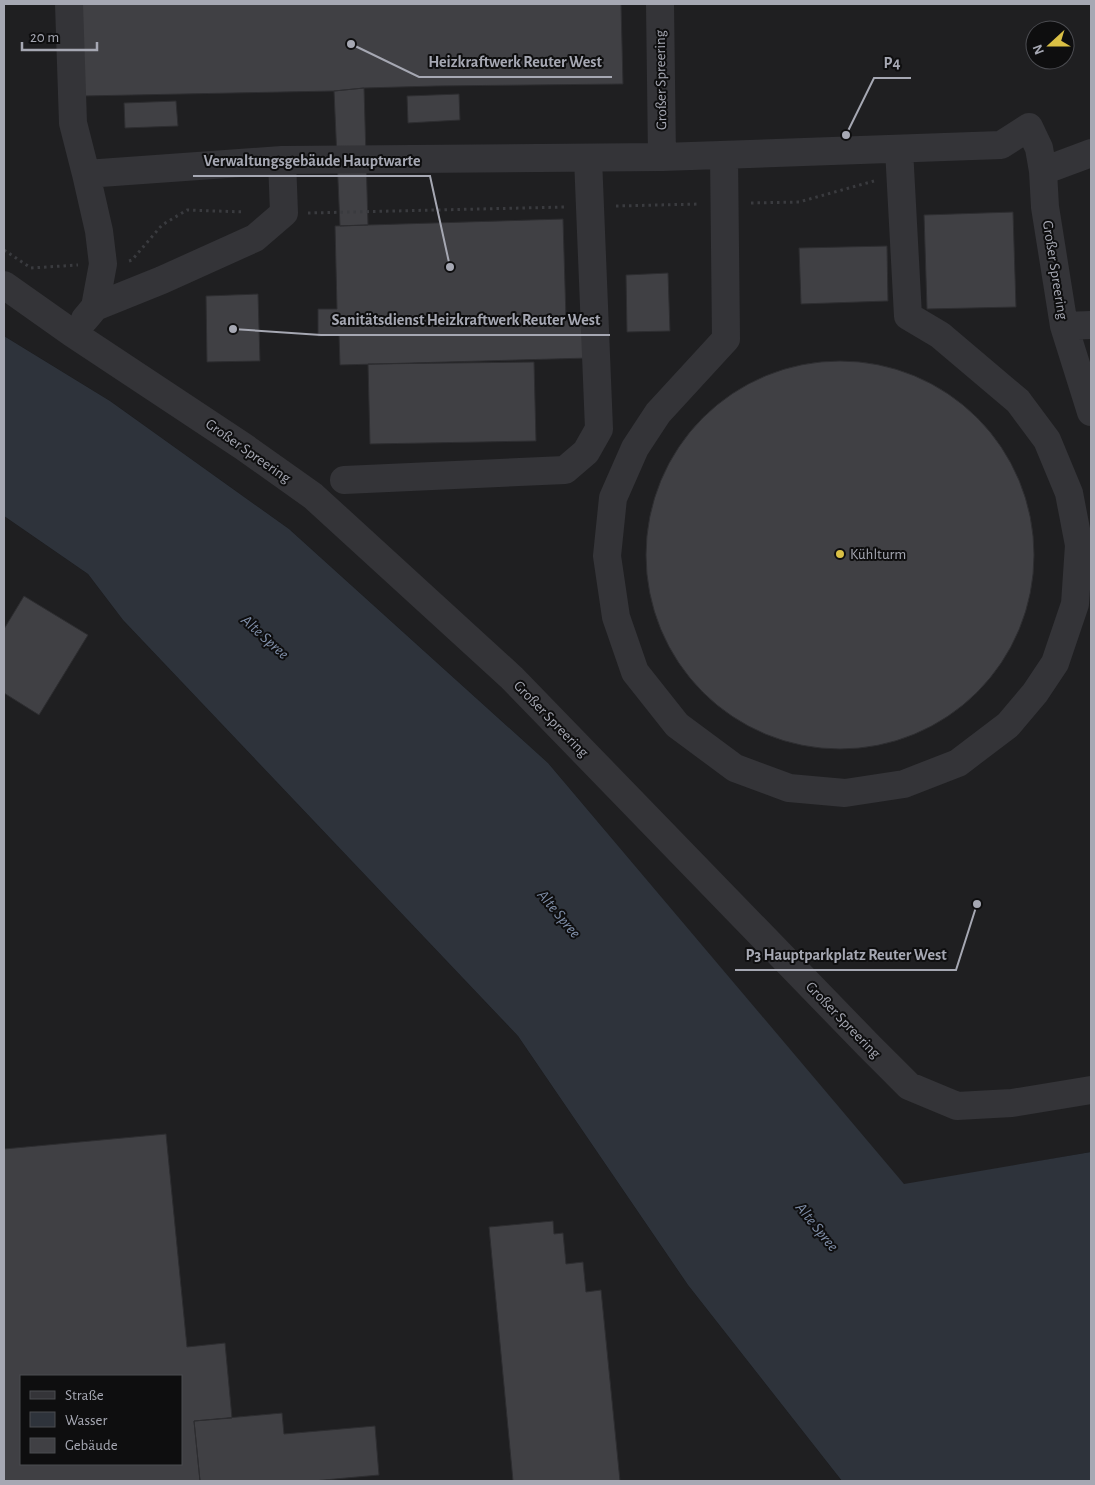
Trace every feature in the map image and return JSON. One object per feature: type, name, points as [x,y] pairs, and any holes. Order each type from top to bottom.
[{"type":"lane","points":[[70,4],[74,123],[99,231],[103,264],[95,307]]},
{"type":"lane","name":"Großer Spreering","points":[[660,4],[662,157]]},
{"type":"lane","name":"Großer Spreering","points":[[899,161],[1001,146],[1029,127],[1039,148],[1043,171],[1045,207],[1064,326],[1091,412]]},
{"type":"lane","points":[[1043,171],[1091,153]]},
{"type":"lane","points":[[86,174],[282,160],[724,156],[899,161],[908,316],[940,335],[1018,401],[1047,440],[1069,493],[1079,545],[1075,604],[1055,663],[1035,693],[1008,725],[958,763],[904,784],[845,793],[789,788],[735,768],[677,725],[635,672],[616,617],[607,556],[613,498],[635,448],[658,412],[726,339],[724,156]]},
{"type":"lane","points":[[344,480],[565,470],[586,452],[599,429],[588,158]]},
{"type":"lane","points":[[72,333],[95,307],[162,280],[255,238],[284,213],[282,160]]},
{"type":"lane","name":"Großer Spreering","points":[[4,285],[72,333],[244,447],[313,496],[512,678],[909,1086],[957,1106],[1012,1103],[1091,1090]]},
{"type":"lane","points":[[1064,326],[1091,325]]},
{"type":"path","points":[[284,213],[799,202],[899,161]]},
{"type":"path","points":[[4,250],[31,268],[103,264],[132,260],[162,225],[187,210],[245,212]]},
{"type":"shaded area","points":[[4,4],[1091,4],[1091,1152],[904,1185],[548,763],[289,529],[110,401],[4,336]]},
{"type":"shaded area","points":[[4,516],[88,574],[123,620],[518,1036],[688,1285],[842,1481],[4,1481]]},
{"type":"water","name":"Alte Spree","points":[[4,336],[110,401],[289,529],[548,763],[904,1184],[1091,1152],[1091,1481],[842,1481],[688,1285],[518,1036],[123,620],[88,574],[4,516]]},
{"type":"building","points":[[80,4],[621,4],[623,84],[436,86],[364,88],[334,91],[83,96]]},
{"type":"building","points":[[364,88],[368,225],[340,226],[334,91]]},
{"type":"building","points":[[459,94],[460,120],[408,123],[407,96]]},
{"type":"building","points":[[176,101],[178,126],[125,128],[124,103]]},
{"type":"building","points":[[1013,212],[1016,307],[927,309],[924,215]]},
{"type":"building","points":[[563,219],[566,319],[588,319],[589,358],[340,365],[339,335],[318,336],[318,309],[337,309],[335,226]]},
{"type":"building","points":[[887,246],[888,301],[801,304],[799,248]]},
{"type":"building","points":[[668,273],[670,331],[627,332],[626,275]]},
{"type":"building","points":[[258,294],[260,361],[207,362],[206,296]]},
{"type":"building","name":"Kühlturm","points":[[840,361],[878,365],[914,376],[948,394],[977,418],[1001,447],[1019,481],[1030,517],[1034,555],[1030,593],[1019,629],[1001,663],[977,692],[948,716],[914,734],[878,745],[840,749],[802,745],[766,734],[732,716],[703,692],[679,663],[661,629],[650,593],[646,555],[650,517],[661,481],[679,447],[703,418],[732,394],[766,376],[802,365]]},
{"type":"building","points":[[534,362],[536,441],[370,444],[368,364]]},
{"type":"building","points":[[24,596],[88,635],[39,715],[4,693],[4,629]]},
{"type":"building","points":[[166,1134],[187,1347],[225,1343],[232,1418],[194,1421],[200,1481],[4,1481],[4,1149]]},
{"type":"building","points":[[553,1221],[554,1234],[563,1233],[566,1264],[583,1262],[586,1292],[601,1290],[620,1481],[513,1481],[489,1227]]},
{"type":"building","points":[[282,1413],[284,1434],[375,1426],[379,1475],[313,1481],[200,1481],[194,1421]]},
{"type":"place","name":"Heizkraftwerk Reuter West","points":[[351,44]]},
{"type":"place","name":"P4","points":[[846,135]]},
{"type":"place","name":"Verwaltungsgebäude Hauptwarte","points":[[450,267]]},
{"type":"place","name":"Sanitätsdienst Heizkraftwerk Reuter West","points":[[233,329]]},
{"type":"place","name":"Kühlturm","points":[[840,554]]},
{"type":"place","name":"P3 Hauptparkplatz Reuter West","points":[[977,904]]}]
